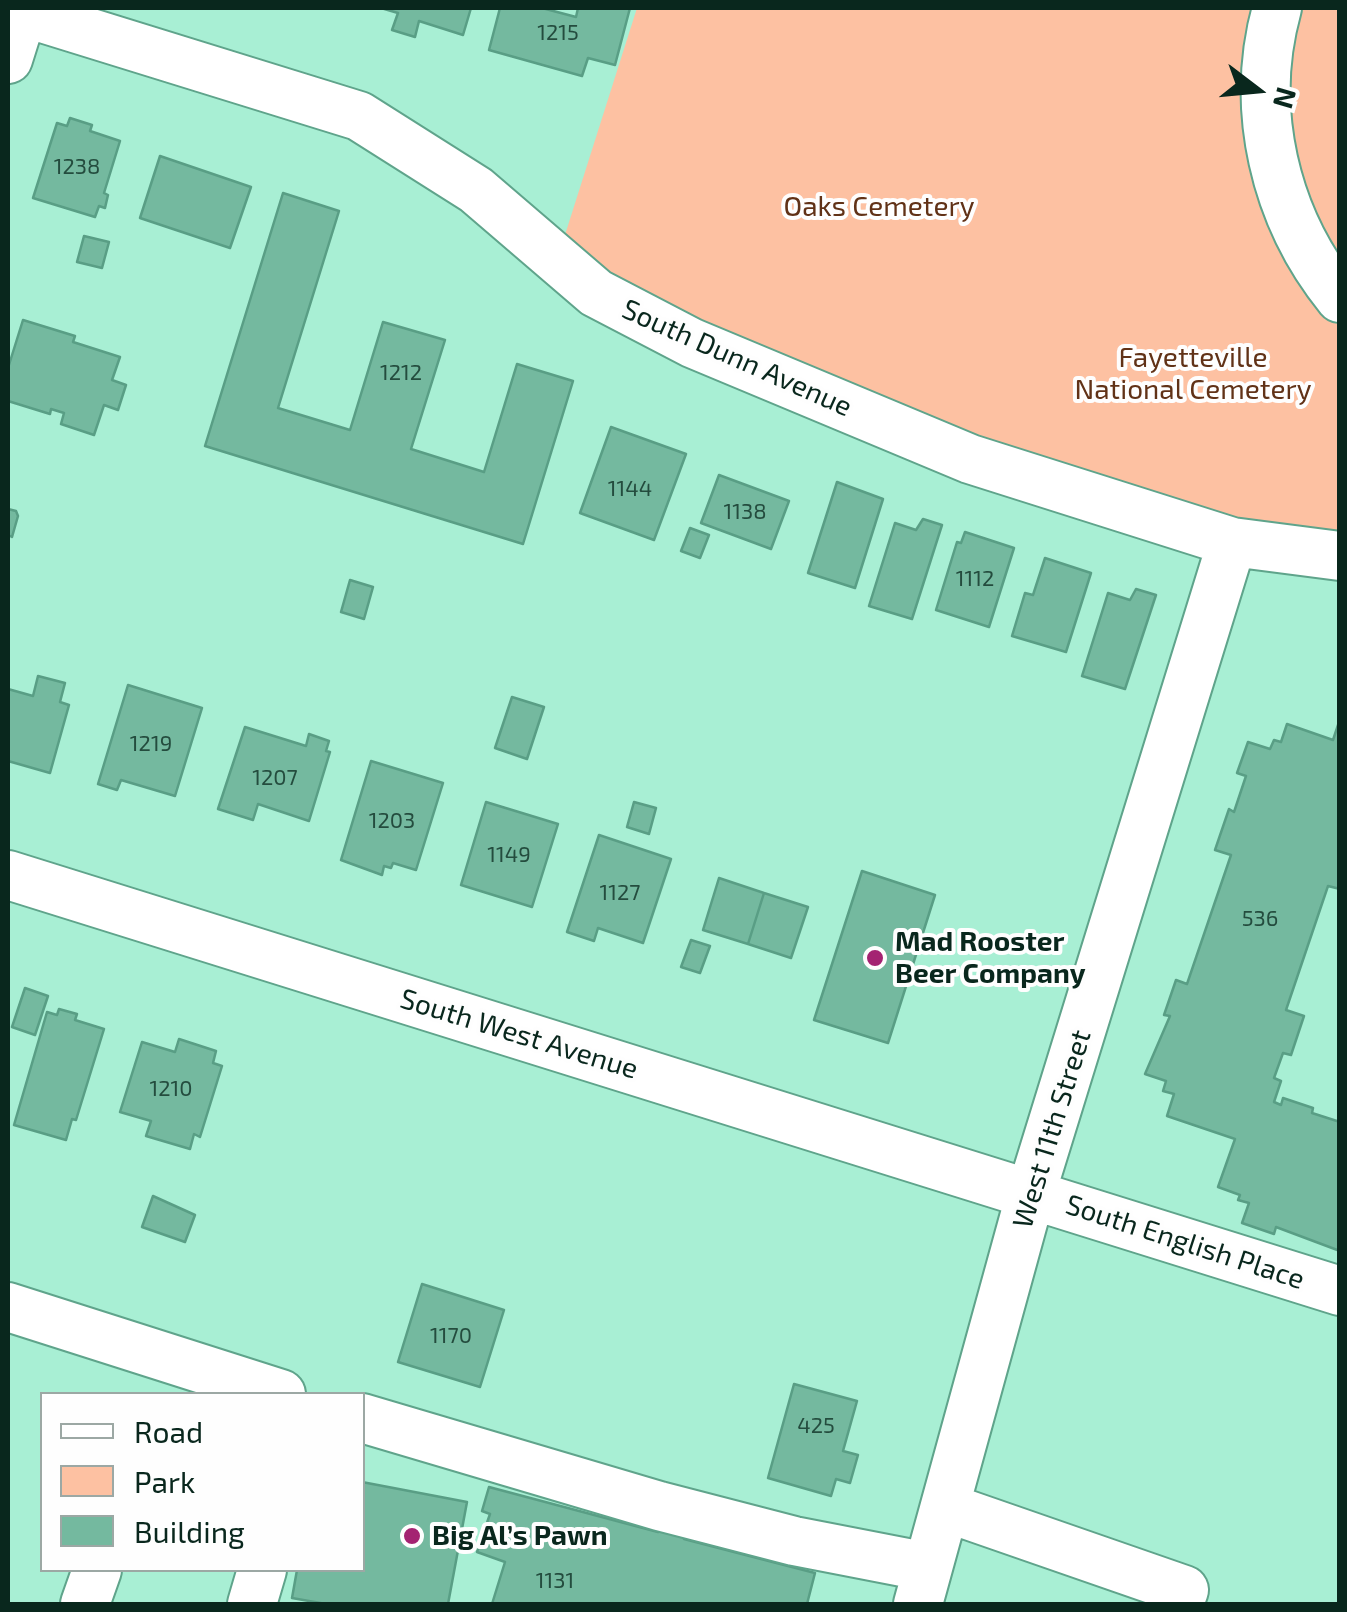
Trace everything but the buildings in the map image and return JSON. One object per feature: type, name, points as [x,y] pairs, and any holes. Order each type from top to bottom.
[{"type":"street","points":[[1276,8],[1269,44],[1265,108],[1274,170],[1296,230],[1340,298]]},
{"type":"street","points":[[8,59],[19,9]]},
{"type":"street","name":"South Dunn Avenue","points":[[19,9],[359,116],[476,190],[596,293],[692,344],[970,459],[1232,542],[1340,556]]},
{"type":"street","name":"West 11th Street","points":[[923,1586],[1031,1193],[1232,542]]},
{"type":"street","name":"South West Avenue","points":[[8,876],[1031,1193]]},
{"type":"street","name":"South English Place","points":[[1031,1193],[1340,1291]]},
{"type":"street","points":[[8,1307],[276,1392]]},
{"type":"street","points":[[365,1419],[659,1506],[794,1541],[923,1586]]},
{"type":"street","points":[[945,1507],[1184,1590],[1180,1604]]},
{"type":"street","points":[[85,1604],[96,1572]]},
{"type":"street","points":[[252,1604],[261,1572]]},
{"type":"green space","points":[[637,8],[1339,8],[1339,556],[1064,491],[557,260]]},
{"type":"place","name":"Mad Rooster Beer Company","points":[[875,958]]},
{"type":"place","name":"Big Al’s Pawn","points":[[412,1536]]},
{"type":"park label","name":"Oaks Cemetery","points":[[879,207]]},
{"type":"park label","name":"Fayetteville National Cemetery","points":[[1193,374]]}]
